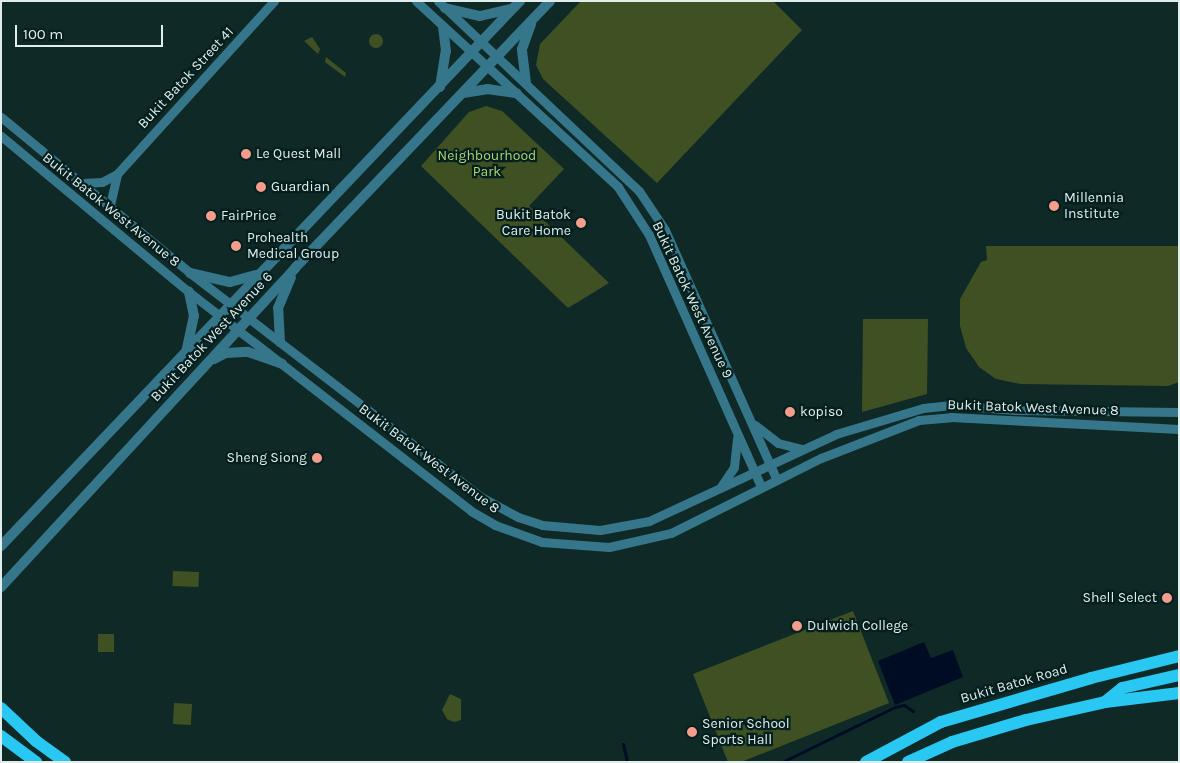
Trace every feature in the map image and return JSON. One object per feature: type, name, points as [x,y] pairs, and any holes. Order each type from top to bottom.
[{"type":"main road","name":"Bukit Batok Road","points":[[866,762],[942,722],[1091,678],[1179,656]]},
{"type":"main road","points":[[1105,702],[1122,688],[1179,675]]},
{"type":"main road","points":[[908,762],[952,742],[1026,720],[1105,702],[1179,694]]},
{"type":"main road","points":[[1,708],[36,741],[65,762]]},
{"type":"main road","points":[[1,736],[36,762]]},
{"type":"street","name":"Bukit Batok Street 41","points":[[82,183],[102,182],[117,174],[274,1]]},
{"type":"street","name":"Bukit Batok West Avenue 9","points":[[416,1],[618,187],[650,235],[761,487]]},
{"type":"street","name":"Bukit Batok West Avenue 6","points":[[1,587],[248,318],[550,1]]},
{"type":"street","points":[[442,5],[491,16],[518,4]]},
{"type":"street","name":"Bukit Batok West Avenue 6","points":[[1,546],[440,88],[518,4]]},
{"type":"street","name":"Bukit Batok West Avenue 9","points":[[442,5],[640,191],[666,230],[777,480]]},
{"type":"street","points":[[526,83],[522,49],[533,19]]},
{"type":"street","points":[[440,88],[446,51],[443,27]]},
{"type":"street","points":[[463,93],[487,89],[517,93]]},
{"type":"street","name":"Bukit Batok West Avenue 8","points":[[1,117],[110,205],[190,273],[481,497],[518,517],[556,528],[600,530],[648,521],[836,434],[923,408],[951,405],[1016,410],[1179,412]]},
{"type":"street","name":"Bukit Batok West Avenue 8","points":[[1,136],[221,317],[471,511],[495,525],[542,542],[608,547],[671,533],[761,487],[866,439],[919,420],[960,417],[1179,429]]},
{"type":"street","name":"Bukit Batok Street 41","points":[[110,205],[117,174]]},
{"type":"street","points":[[280,342],[278,308],[295,268]]},
{"type":"street","points":[[190,273],[230,282],[262,272]]},
{"type":"street","points":[[186,354],[194,316],[190,292]]},
{"type":"street","points":[[208,362],[226,354],[240,352],[282,364]]},
{"type":"street","points":[[746,413],[768,438],[802,450]]},
{"type":"street","points":[[718,490],[730,473],[736,458],[735,430]]},
{"type":"green space","points":[[581,1],[773,1],[802,30],[657,183],[543,79],[536,65],[540,44]]},
{"type":"green space","points":[[376,34],[381,36],[383,41],[381,46],[376,48],[371,46],[369,41],[371,36]]},
{"type":"green space","points":[[312,37],[320,49],[318,54],[304,41]]},
{"type":"green space","points":[[326,57],[346,73],[345,77],[325,62]]},
{"type":"green space","name":"Neighbourhood Park","points":[[486,106],[502,111],[564,169],[529,206],[609,283],[568,308],[421,166],[469,112]]},
{"type":"green space","points":[[986,246],[1179,246],[1179,382],[1168,386],[1021,384],[996,379],[979,367],[966,348],[960,326],[960,299],[981,262],[987,260]]},
{"type":"green space","points":[[863,319],[928,319],[927,394],[862,412]]},
{"type":"green space","points":[[173,571],[199,572],[198,587],[172,586]]},
{"type":"green space","points":[[853,611],[889,703],[741,762],[728,762],[693,674]]},
{"type":"green space","points":[[98,634],[114,634],[114,652],[98,652]]},
{"type":"green space","points":[[450,694],[461,699],[461,720],[454,722],[447,719],[442,710]]},
{"type":"green space","points":[[174,703],[192,704],[191,725],[173,724]]},
{"type":"water","points":[[924,642],[931,658],[953,650],[963,677],[895,705],[878,661]]},
{"type":"waterway","points":[[782,762],[895,707],[904,705],[913,711]]},
{"type":"waterway","points":[[623,744],[627,762]]},
{"type":"place","name":"Le Quest Mall","points":[[246,154]]},
{"type":"place","name":"Guardian","points":[[261,187]]},
{"type":"place","name":"Millennia Institute","points":[[1054,206]]},
{"type":"place","name":"FairPrice","points":[[211,216]]},
{"type":"place","name":"Bukit Batok Care Home","points":[[581,223]]},
{"type":"place","name":"Prohealth Medical Group","points":[[236,246]]},
{"type":"place","name":"kopiso","points":[[790,412]]},
{"type":"place","name":"Sheng Siong","points":[[317,458]]},
{"type":"place","name":"Shell Select","points":[[1167,598]]},
{"type":"place","name":"Dulwich College","points":[[797,626]]},
{"type":"place","name":"Senior School Sports Hall","points":[[692,732]]}]
